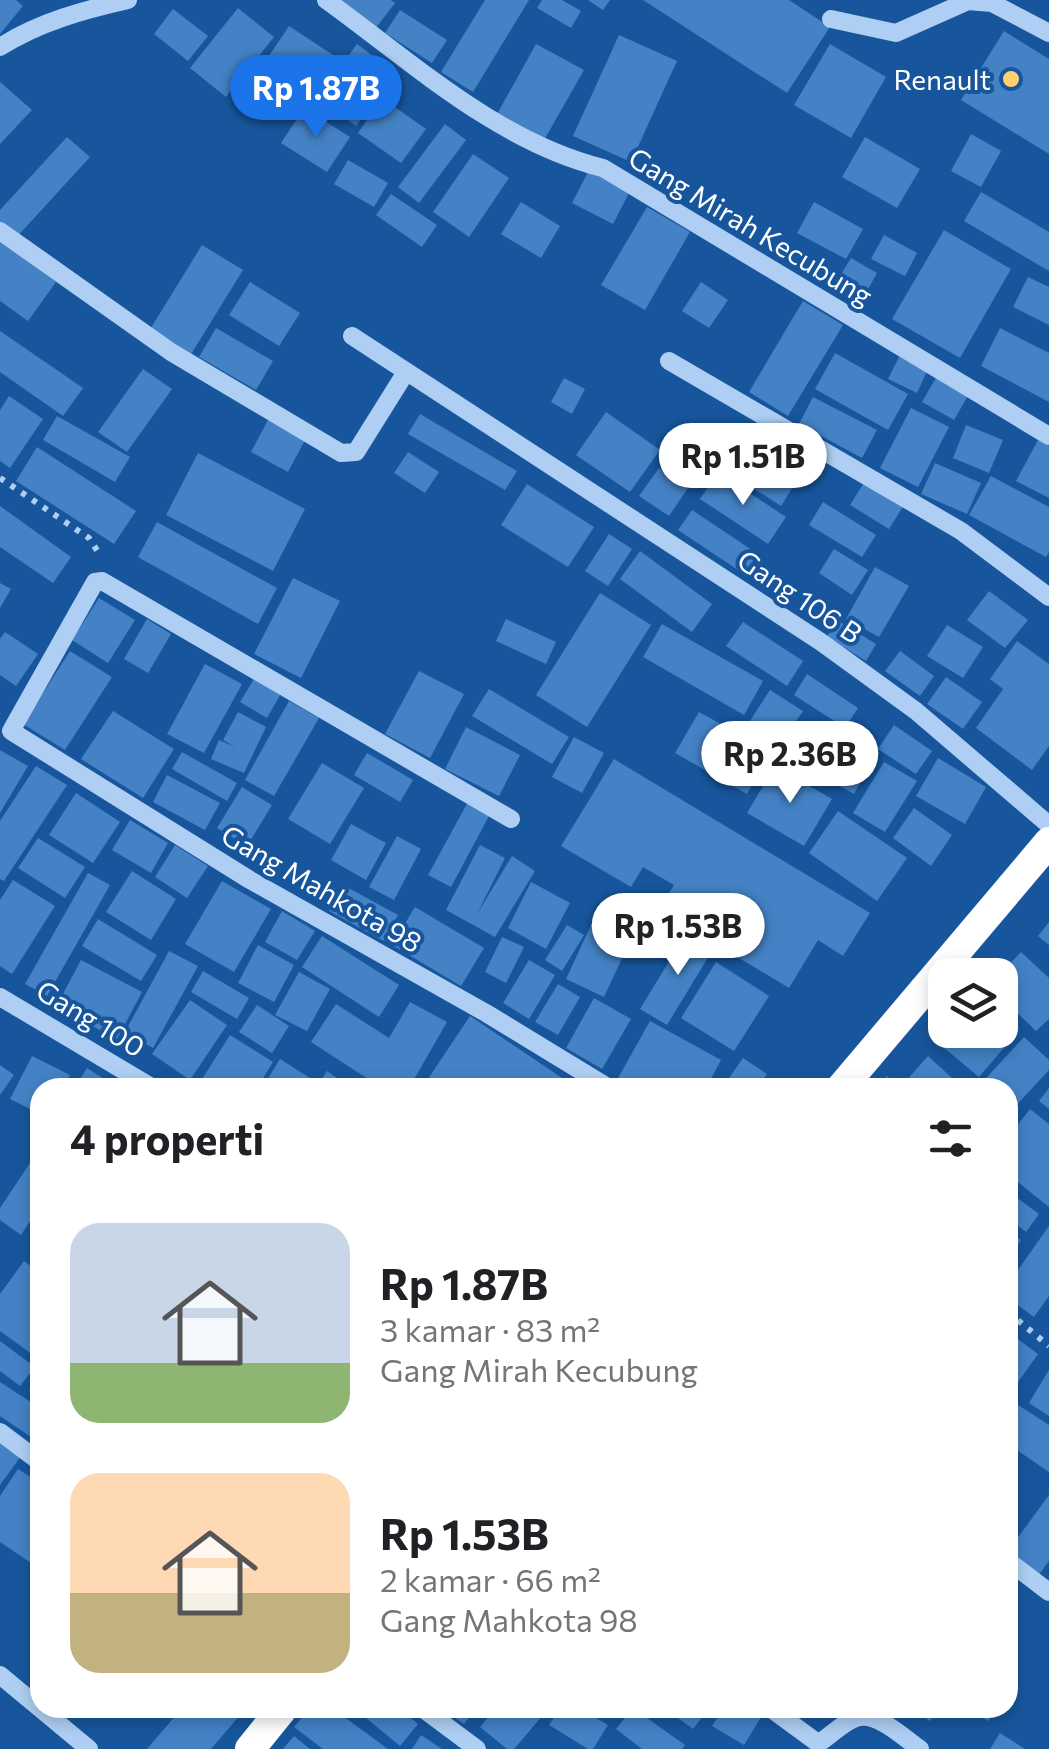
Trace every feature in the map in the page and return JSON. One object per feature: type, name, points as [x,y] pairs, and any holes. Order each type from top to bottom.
[{"type":"highway","points":[[849,1078],[1049,842]]},
{"type":"highway","points":[[250,1749],[276,1718]]},
{"type":"street","points":[[0,47],[76,12],[128,0]]},
{"type":"street","name":"Gang Mirah Kecubung","points":[[326,0],[469,104],[536,147],[603,168],[1049,436]]},
{"type":"street","points":[[831,19],[896,33],[968,1],[992,3],[1049,33]]},
{"type":"street","points":[[0,231],[172,352],[341,453],[356,452],[406,372]]},
{"type":"street","name":"Gang 106 B","points":[[352,336],[821,642],[916,710],[1049,826]]},
{"type":"street","points":[[669,361],[962,531],[1049,597]]},
{"type":"street","points":[[102,581],[511,819]]},
{"type":"street","name":"Gang Mahkota 98","points":[[102,581],[94,582],[11,731],[250,880],[486,1013],[592,1078]]},
{"type":"street","name":"Gang 100","points":[[0,996],[137,1078]]},
{"type":"street","points":[[0,1432],[30,1454]]},
{"type":"street","points":[[1018,1569],[1049,1592]]},
{"type":"street","points":[[0,1675],[30,1700]]},
{"type":"street","points":[[52,1718],[89,1749]]},
{"type":"street","points":[[435,1718],[477,1749]]},
{"type":"street","points":[[784,1718],[815,1741],[822,1741],[855,1718]]},
{"type":"street","points":[[875,1718],[920,1749]]},
{"type":"path","points":[[0,478],[89,538],[102,558],[102,581]]},
{"type":"path","points":[[1018,1320],[1049,1346]]},
{"type":"building","points":[[0,0],[16,0],[23,6],[0,34]]},
{"type":"building","points":[[340,0],[391,0],[395,3],[375,29]]},
{"type":"building","points":[[485,0],[529,0],[473,92],[441,72]]},
{"type":"building","points":[[542,0],[562,0],[581,11],[571,28],[537,8]]},
{"type":"building","points":[[588,0],[610,0],[603,10]]},
{"type":"building","points":[[643,0],[789,0],[830,27],[787,93]]},
{"type":"building","points":[[238,8],[274,37],[226,97],[190,68]]},
{"type":"building","points":[[173,9],[208,36],[188,61],[154,34]]},
{"type":"building","points":[[400,10],[447,40],[432,63],[385,33]]},
{"type":"building","points":[[289,26],[333,55],[291,119],[247,89]]},
{"type":"building","name":"Renault","points":[[1004,31],[1049,59],[1049,154],[961,100]]},
{"type":"building","points":[[619,35],[677,61],[631,162],[573,136]]},
{"type":"building","points":[[357,44],[396,73],[356,126],[318,97]]},
{"type":"building","points":[[536,44],[584,70],[543,142],[496,116]]},
{"type":"building","points":[[830,44],[886,77],[851,138],[794,105]]},
{"type":"building","points":[[0,82],[32,110],[0,144]]},
{"type":"building","points":[[382,98],[426,129],[401,163],[358,133]]},
{"type":"building","points":[[304,108],[350,137],[327,172],[281,143]]},
{"type":"building","points":[[445,124],[466,140],[419,203],[398,187]]},
{"type":"building","points":[[971,134],[1001,151],[981,187],[951,171]]},
{"type":"building","points":[[67,137],[90,157],[15,239],[0,225],[0,210]]},
{"type":"building","points":[[865,137],[920,169],[897,208],[842,177]]},
{"type":"building","points":[[473,154],[509,178],[469,237],[433,212]]},
{"type":"building","points":[[348,160],[388,183],[374,207],[334,184]]},
{"type":"building","points":[[589,170],[630,191],[613,224],[572,203]]},
{"type":"building","points":[[981,192],[1049,232],[1049,271],[964,221]]},
{"type":"building","points":[[391,194],[437,225],[422,247],[376,215]]},
{"type":"building","points":[[521,202],[560,226],[541,258],[501,234]]},
{"type":"building","points":[[814,202],[863,229],[846,259],[797,233]]},
{"type":"building","points":[[647,207],[690,232],[645,310],[601,285]]},
{"type":"building","points":[[944,230],[1011,269],[960,358],[892,319]]},
{"type":"building","points":[[884,235],[917,253],[905,276],[871,259]]},
{"type":"building","points":[[0,241],[56,282],[28,321],[0,301]]},
{"type":"building","points":[[202,245],[243,270],[190,356],[149,331]]},
{"type":"building","points":[[851,258],[877,273],[862,300],[835,284]]},
{"type":"building","points":[[1028,277],[1049,287],[1049,325],[1013,307]]},
{"type":"building","points":[[250,282],[300,313],[279,346],[229,315]]},
{"type":"building","points":[[701,282],[728,300],[709,328],[682,311]]},
{"type":"building","points":[[803,301],[843,325],[788,416],[749,392]]},
{"type":"building","points":[[216,328],[273,361],[256,390],[199,357]]},
{"type":"building","points":[[1000,328],[1049,353],[1049,402],[981,366]]},
{"type":"building","points":[[0,331],[83,388],[63,416],[0,372]]},
{"type":"building","points":[[835,353],[908,394],[888,430],[815,389]]},
{"type":"building","points":[[900,355],[928,369],[917,393],[888,379]]},
{"type":"building","points":[[143,369],[172,389],[127,452],[98,432]]},
{"type":"building","points":[[937,376],[969,394],[954,420],[922,402]]},
{"type":"building","points":[[564,378],[585,389],[572,414],[551,402]]},
{"type":"building","points":[[9,396],[43,419],[10,468],[0,461],[0,410]]},
{"type":"building","points":[[813,397],[877,430],[862,458],[799,424]]},
{"type":"building","points":[[911,408],[949,427],[918,487],[880,468]]},
{"type":"building","points":[[606,412],[660,450],[630,492],[576,455]]},
{"type":"building","points":[[420,414],[517,471],[505,490],[408,434]]},
{"type":"building","points":[[57,416],[130,457],[115,482],[43,440]]},
{"type":"building","points":[[268,420],[305,440],[288,472],[251,452]]},
{"type":"building","points":[[966,425],[1003,440],[989,473],[953,458]]},
{"type":"building","points":[[1038,440],[1049,446],[1049,498],[1016,481]]},
{"type":"building","points":[[37,447],[136,511],[114,544],[16,481]]},
{"type":"building","points":[[408,452],[439,472],[425,493],[394,473]]},
{"type":"building","points":[[198,453],[305,509],[273,571],[166,515]]},
{"type":"building","points":[[750,453],[796,482],[781,506],[734,476]]},
{"type":"building","points":[[935,463],[981,483],[967,514],[921,494]]},
{"type":"building","points":[[659,468],[688,488],[669,516],[639,496]]},
{"type":"building","points":[[718,472],[786,517],[768,544],[700,499]]},
{"type":"building","points":[[991,476],[1049,507],[1046,557],[969,515]]},
{"type":"building","points":[[865,481],[904,505],[889,529],[850,505]]},
{"type":"building","points":[[527,484],[594,527],[568,567],[501,525]]},
{"type":"building","points":[[823,502],[876,535],[862,557],[809,525]]},
{"type":"building","points":[[0,506],[71,557],[53,583],[0,547]]},
{"type":"building","points":[[692,510],[758,554],[744,574],[678,530]]},
{"type":"building","points":[[157,522],[277,588],[258,624],[138,557]]},
{"type":"building","points":[[609,534],[632,549],[608,586],[585,571]]},
{"type":"building","points":[[834,549],[868,570],[852,595],[819,573]]},
{"type":"building","points":[[640,551],[712,604],[692,632],[620,579]]},
{"type":"building","points":[[875,567],[909,586],[879,637],[846,619]]},
{"type":"building","points":[[293,578],[340,601],[301,678],[254,654]]},
{"type":"building","points":[[0,583],[11,589],[0,608]]},
{"type":"building","points":[[989,591],[1028,620],[1005,648],[967,620]]},
{"type":"building","points":[[600,593],[651,625],[587,727],[536,695]]},
{"type":"building","points":[[99,598],[135,620],[108,663],[72,640]]},
{"type":"building","points":[[147,619],[171,634],[148,673],[124,659]]},
{"type":"building","points":[[506,619],[556,642],[546,664],[496,641]]},
{"type":"building","points":[[837,620],[876,644],[866,661],[827,637]]},
{"type":"building","points":[[743,622],[803,661],[787,686],[726,646]]},
{"type":"building","points":[[662,624],[763,681],[744,715],[643,657]]},
{"type":"building","points":[[947,625],[983,647],[963,678],[927,656]]},
{"type":"building","points":[[5,632],[38,654],[16,686],[0,675],[0,639]]},
{"type":"building","points":[[1017,641],[1049,664],[1049,746],[1032,770],[976,728],[1003,689],[990,679]]},
{"type":"building","points":[[70,651],[112,677],[65,750],[23,724]]},
{"type":"building","points":[[900,651],[934,676],[920,696],[885,671]]},
{"type":"building","points":[[205,664],[242,684],[204,753],[167,734]]},
{"type":"building","points":[[419,671],[464,694],[430,758],[385,734]]},
{"type":"building","points":[[257,674],[283,690],[267,718],[240,702]]},
{"type":"building","points":[[807,674],[858,708],[845,728],[794,695]]},
{"type":"building","points":[[946,677],[982,702],[963,729],[927,704]]},
{"type":"building","points":[[489,689],[569,737],[552,764],[472,716]]},
{"type":"building","points":[[770,690],[803,711],[778,748],[746,727]]},
{"type":"building","points":[[289,701],[319,718],[274,796],[245,780]]},
{"type":"building","points":[[113,711],[174,749],[143,798],[81,759]]},
{"type":"building","points":[[238,712],[266,727],[244,773],[211,759],[219,740],[235,747],[223,740]]},
{"type":"building","points":[[699,712],[771,752],[747,794],[675,753]]},
{"type":"building","points":[[819,724],[875,755],[854,794],[797,764]]},
{"type":"building","points":[[894,725],[932,751],[916,774],[878,749]]},
{"type":"building","points":[[466,727],[520,755],[499,796],[445,769]]},
{"type":"building","points":[[574,737],[604,753],[582,793],[552,777]]},
{"type":"building","points":[[0,750],[28,766],[0,813]]},
{"type":"building","points":[[182,752],[237,783],[227,801],[172,769]]},
{"type":"building","points":[[367,753],[413,780],[400,802],[354,775]]},
{"type":"building","points":[[938,758],[986,787],[965,824],[916,796]]},
{"type":"building","points":[[614,759],[870,913],[843,956],[818,940],[789,988],[659,910],[674,885],[643,867],[631,887],[561,846]]},
{"type":"building","points":[[884,762],[917,781],[885,832],[853,813]]},
{"type":"building","points":[[322,763],[364,788],[330,844],[288,819]]},
{"type":"building","points":[[36,766],[67,785],[4,881],[0,879],[0,821]]},
{"type":"building","points":[[775,766],[832,799],[804,846],[747,813]]},
{"type":"building","points":[[167,775],[220,803],[205,830],[153,802]]},
{"type":"building","points":[[242,787],[272,805],[247,846],[217,828]]},
{"type":"building","points":[[76,793],[120,822],[93,863],[49,835]]},
{"type":"building","points":[[468,802],[490,814],[451,887],[428,875]]},
{"type":"building","points":[[914,808],[952,835],[931,866],[893,838]]},
{"type":"building","points":[[838,811],[907,858],[877,901],[809,853]]},
{"type":"building","points":[[130,820],[168,843],[151,873],[112,850]]},
{"type":"building","points":[[351,824],[386,843],[366,880],[331,860]]},
{"type":"building","points":[[397,836],[421,849],[394,900],[369,887]]},
{"type":"building","points":[[38,838],[85,867],[65,898],[18,868]]},
{"type":"building","points":[[175,845],[208,866],[187,898],[155,877]]},
{"type":"building","points":[[480,845],[505,858],[477,914],[512,856],[535,871],[495,937],[446,910]]},
{"type":"building","points":[[132,871],[176,899],[151,940],[106,912]]},
{"type":"building","points":[[88,873],[110,885],[47,996],[25,984]]},
{"type":"building","points":[[13,880],[55,906],[12,974],[0,966],[0,900]]},
{"type":"building","points":[[222,881],[271,909],[234,972],[185,944]]},
{"type":"building","points":[[531,882],[570,903],[546,949],[508,928]]},
{"type":"building","points":[[343,885],[398,915],[384,941],[329,911]]},
{"type":"building","points":[[415,907],[484,948],[461,986],[392,945]]},
{"type":"building","points":[[598,910],[636,928],[604,997],[566,979]]},
{"type":"building","points":[[282,911],[315,931],[297,960],[265,942]]},
{"type":"building","points":[[98,919],[157,955],[141,981],[82,946]]},
{"type":"building","points":[[1049,922],[1049,945],[1038,936]]},
{"type":"building","points":[[567,925],[584,935],[562,971],[545,960]]},
{"type":"building","points":[[688,930],[715,946],[667,1025],[640,1009]]},
{"type":"building","points":[[322,936],[399,985],[379,1017],[302,967]]},
{"type":"building","points":[[502,937],[524,947],[506,983],[485,972]]},
{"type":"building","points":[[258,945],[294,965],[274,1002],[238,983]]},
{"type":"building","points":[[169,951],[198,966],[153,1048],[125,1032]]},
{"type":"building","points":[[1021,952],[1049,978],[1049,1019],[1036,1031],[1018,1014],[1015,958]]},
{"type":"building","points":[[81,960],[142,992],[117,1039],[56,1007]]},
{"type":"building","points":[[529,960],[555,975],[529,1019],[503,1003]]},
{"type":"building","points":[[716,962],[769,996],[734,1051],[681,1018]]},
{"type":"building","points":[[203,971],[249,998],[237,1019],[191,992]]},
{"type":"building","points":[[299,972],[330,989],[307,1031],[275,1015]]},
{"type":"building","points":[[558,984],[580,997],[558,1035],[535,1022]]},
{"type":"building","points":[[594,998],[631,1019],[602,1069],[566,1048]]},
{"type":"building","points":[[190,1000],[227,1025],[191,1078],[152,1054]]},
{"type":"building","points":[[410,1002],[447,1022],[415,1078],[367,1078],[311,1042],[336,1004],[389,1038]]},
{"type":"building","points":[[257,1005],[289,1026],[272,1053],[239,1032]]},
{"type":"building","points":[[470,1016],[562,1078],[429,1078]]},
{"type":"building","points":[[650,1021],[721,1060],[711,1078],[618,1078]]},
{"type":"building","points":[[230,1035],[273,1062],[263,1078],[203,1078]]},
{"type":"building","points":[[1024,1037],[1049,1060],[1049,1070],[1018,1103],[1018,1078],[986,1078],[1018,1048]]},
{"type":"building","points":[[944,1048],[1004,1048],[979,1077]]},
{"type":"building","points":[[32,1056],[70,1075],[30,1078],[30,1109],[10,1099]]},
{"type":"building","points":[[928,1056],[952,1078],[909,1078]]},
{"type":"building","points":[[743,1058],[767,1074],[764,1078],[729,1078]]},
{"type":"building","points":[[280,1059],[310,1078],[268,1078]]},
{"type":"building","points":[[0,1065],[14,1075],[0,1095]]},
{"type":"building","points":[[87,1068],[102,1078],[80,1078]]},
{"type":"building","points":[[1049,1088],[1049,1109],[1039,1101]]},
{"type":"building","points":[[1030,1109],[1049,1124],[1049,1207],[1018,1182],[1018,1124]]},
{"type":"building","points":[[30,1163],[30,1221],[21,1235],[0,1220],[0,1208]]},
{"type":"building","points":[[1018,1198],[1039,1214],[1026,1232],[1018,1226]]},
{"type":"building","points":[[1049,1226],[1049,1296],[1034,1317],[1018,1305],[1018,1270]]},
{"type":"building","points":[[24,1261],[30,1266],[30,1353],[0,1331],[0,1294]]},
{"type":"building","points":[[1018,1339],[1038,1354],[1018,1382]]},
{"type":"building","points":[[0,1341],[30,1363],[30,1373],[20,1386],[0,1371]]},
{"type":"building","points":[[1049,1370],[1049,1416],[1029,1403]]},
{"type":"building","points":[[0,1382],[30,1402],[30,1436],[0,1416]]},
{"type":"building","points":[[1018,1405],[1049,1425],[1049,1472],[1018,1451]]},
{"type":"building","points":[[0,1441],[21,1456],[0,1485]]},
{"type":"building","points":[[18,1469],[30,1477],[30,1562],[0,1542],[0,1496]]},
{"type":"building","points":[[1049,1495],[1049,1561],[1038,1576],[1018,1559],[1018,1537]]},
{"type":"building","points":[[173,1718],[237,1718],[211,1749],[147,1749]]},
{"type":"building","points":[[302,1718],[346,1718],[388,1749],[323,1749],[294,1727]]},
{"type":"building","points":[[366,1718],[411,1718],[418,1724],[400,1746]]},
{"type":"building","points":[[488,1718],[540,1718],[514,1749],[507,1749],[480,1727]]},
{"type":"building","points":[[554,1718],[596,1718],[608,1725],[593,1749],[588,1749],[549,1725]]},
{"type":"building","points":[[625,1718],[647,1718],[685,1745],[682,1749],[642,1749],[616,1729]]},
{"type":"building","points":[[678,1718],[701,1718],[693,1729]]},
{"type":"building","points":[[717,1718],[760,1718],[744,1745],[712,1726]]},
{"type":"building","points":[[1000,1733],[1025,1749],[990,1749]]},
{"type":"building","points":[[421,1735],[442,1749],[412,1749]]},
{"type":"building","points":[[294,1736],[310,1749],[283,1749]]},
{"type":"place","name":"Renault","points":[[1011,79]]}]
